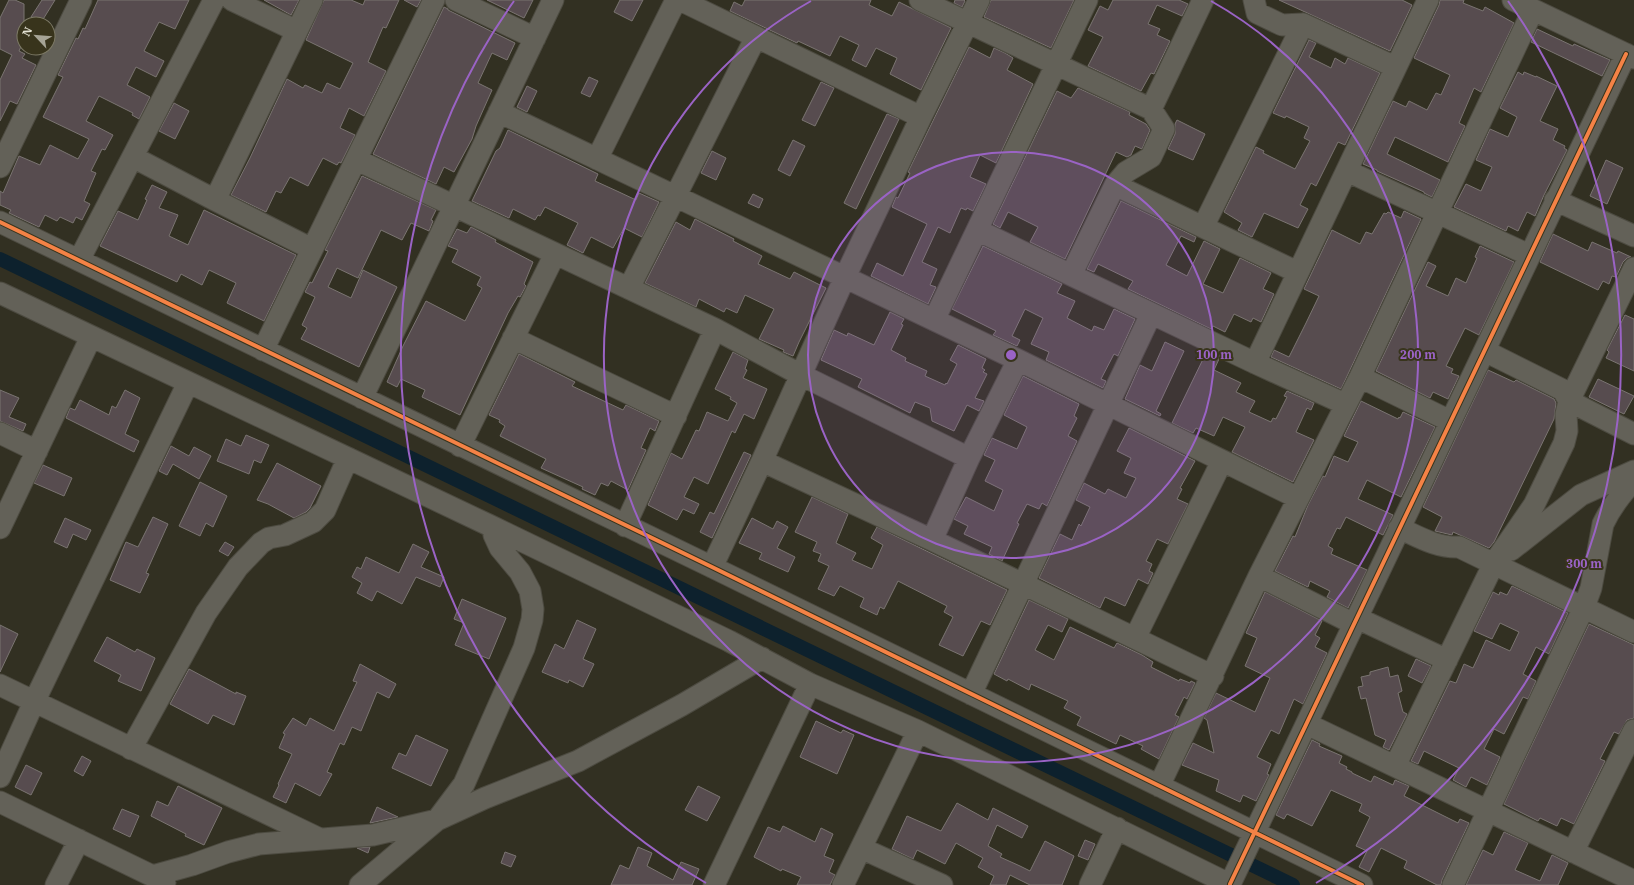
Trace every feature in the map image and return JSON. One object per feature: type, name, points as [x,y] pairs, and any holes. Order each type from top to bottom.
[{"type":"street","points":[[0,167],[81,0]]},
{"type":"street","points":[[79,260],[214,0]]},
{"type":"street","points":[[232,0],[297,31]]},
{"type":"street","points":[[216,200],[312,0]]},
{"type":"street","points":[[263,350],[434,0]]},
{"type":"street","points":[[456,0],[535,38]]},
{"type":"street","points":[[362,398],[553,0]]},
{"type":"street","points":[[597,159],[676,0]]},
{"type":"street","points":[[680,0],[921,117]]},
{"type":"street","points":[[920,0],[1150,110],[1164,129],[1150,157],[1126,172],[1114,185],[1071,275]]},
{"type":"street","points":[[712,568],[845,277],[921,117],[979,0]]},
{"type":"street","points":[[934,320],[1087,0]]},
{"type":"street","points":[[1150,110],[1203,0]]},
{"type":"street","points":[[1254,0],[1257,13],[1282,25],[1303,24],[1395,67]]},
{"type":"street","points":[[1255,363],[1297,272],[1347,171],[1428,0]]},
{"type":"street","points":[[0,293],[493,527],[762,658],[810,684],[918,731],[1117,828],[1225,883],[1255,834],[1399,528],[1485,351],[1555,200],[1630,56],[1513,0]]},
{"type":"street","points":[[1159,786],[1213,676],[1259,576],[1360,377],[1533,10]]},
{"type":"street","points":[[1203,227],[1303,24]]},
{"type":"street","points":[[628,288],[756,37]]},
{"type":"street","points":[[499,112],[1018,360],[1298,498]]},
{"type":"street","points":[[133,156],[312,249]]},
{"type":"street","points":[[357,160],[714,329],[801,375],[969,458]]},
{"type":"street","points":[[1347,171],[1529,255]]},
{"type":"street","points":[[1114,185],[1297,272]]},
{"type":"street","points":[[1555,200],[1634,236]]},
{"type":"street","points":[[0,222],[1362,885]]},
{"type":"street","points":[[977,230],[1255,363],[1345,404]]},
{"type":"street","points":[[460,446],[555,254]]},
{"type":"street","points":[[1394,766],[1494,563],[1534,505],[1564,443],[1567,431],[1566,414],[1569,401],[1634,268]]},
{"type":"street","points":[[970,694],[1152,314]]},
{"type":"street","points":[[625,526],[714,329]]},
{"type":"street","points":[[0,528],[91,337]]},
{"type":"street","points":[[513,338],[676,416]]},
{"type":"street","points":[[1485,351],[1563,390],[1569,401],[1634,434]]},
{"type":"street","points":[[932,540],[969,458],[1018,360]]},
{"type":"street","points":[[1360,377],[1450,421]]},
{"type":"street","points":[[0,777],[34,702],[188,383]]},
{"type":"street","points":[[0,433],[37,451]]},
{"type":"street","points":[[130,749],[206,613],[238,567],[261,543],[269,538],[285,535],[313,522],[325,510],[348,458]]},
{"type":"street","points":[[762,461],[932,540],[1213,676]]},
{"type":"street","points":[[1135,638],[1222,461]]},
{"type":"street","points":[[1494,563],[1581,495],[1634,471]]},
{"type":"street","points":[[1452,885],[1584,608],[1591,588],[1603,524],[1620,496],[1634,480]]},
{"type":"street","points":[[360,885],[437,820],[450,803],[467,777],[524,648],[532,620],[533,609],[530,591],[520,572],[500,548],[494,535],[493,527]]},
{"type":"street","points":[[1399,528],[1434,544],[1449,548],[1459,547],[1634,632]]},
{"type":"street","points":[[1259,576],[1356,621],[1447,660]]},
{"type":"street","points":[[152,876],[192,865],[228,852],[259,844],[373,835],[437,820],[484,798],[578,761],[682,705],[762,658]]},
{"type":"street","points":[[714,885],[810,684]]},
{"type":"street","points":[[0,685],[319,839]]},
{"type":"street","points":[[1307,724],[1634,881]]},
{"type":"street","points":[[1573,852],[1628,755],[1634,730]]},
{"type":"street","points":[[843,885],[918,731]]},
{"type":"street","points":[[0,802],[171,885]]},
{"type":"street","points":[[1090,885],[1117,828]]},
{"type":"street","points":[[56,885],[79,840]]},
{"type":"street","points":[[861,848],[942,885]]},
{"type":"building","points":[[9,0],[15,0],[24,4],[24,16],[16,16],[16,56],[24,56],[22,58],[36,65],[17,104],[10,101],[0,121],[0,80],[12,55],[0,49],[0,18]]},
{"type":"building","points":[[42,0],[55,0],[45,16],[32,16]]},
{"type":"building","points":[[98,0],[189,0],[175,29],[159,22],[144,51],[164,61],[156,77],[136,67],[127,85],[150,97],[139,119],[132,115],[133,113],[99,96],[86,121],[113,135],[105,150],[102,149],[91,171],[96,173],[84,201],[90,204],[82,220],[76,217],[73,223],[60,217],[57,221],[45,215],[39,227],[9,213],[11,210],[0,205],[0,191],[3,193],[19,156],[40,165],[50,145],[78,159],[89,139],[43,117],[63,77],[58,75],[76,38],[78,39],[83,28],[85,29]]},
{"type":"building","points":[[264,0],[299,0],[291,15]]},
{"type":"building","points":[[324,0],[351,0],[363,5],[365,0],[399,0],[386,28],[383,27],[368,62],[386,71],[364,116],[349,108],[340,128],[355,135],[341,163],[339,162],[337,165],[323,158],[308,186],[290,177],[281,193],[276,191],[266,212],[231,195],[287,79],[303,88],[305,85],[322,93],[327,83],[340,89],[353,63],[306,40]]},
{"type":"building","points":[[404,0],[421,0],[417,7]]},
{"type":"building","points":[[487,0],[533,0],[524,18]]},
{"type":"building","points":[[620,0],[643,0],[632,21],[614,12]]},
{"type":"building","points":[[745,0],[871,0],[869,5],[892,16],[899,2],[951,28],[921,90],[890,74],[897,58],[876,48],[866,67],[852,60],[859,45],[840,36],[830,56],[798,41],[797,43],[730,11],[734,2],[742,6]]},
{"type":"building","points":[[955,0],[965,1],[962,7],[954,3]]},
{"type":"building","points":[[991,0],[1074,0],[1051,48],[984,17]]},
{"type":"building","points":[[1113,0],[1179,0],[1188,4],[1182,16],[1157,5],[1148,24],[1160,29],[1157,35],[1170,41],[1154,74],[1151,73],[1141,91],[1088,66],[1103,37],[1088,30],[1100,6],[1108,10]]},
{"type":"building","points":[[1279,0],[1402,0],[1412,5],[1390,51]]},
{"type":"building","points":[[1440,0],[1464,0],[1463,3],[1483,11],[1485,7],[1514,23],[1481,92],[1474,88],[1459,123],[1465,126],[1448,162],[1395,137],[1387,154],[1440,180],[1432,197],[1363,164],[1393,101],[1406,107],[1409,101],[1427,110],[1436,93],[1441,95],[1450,75],[1414,58]]},
{"type":"building","points":[[444,7],[515,43],[507,60],[492,53],[478,83],[492,90],[476,126],[472,139],[454,172],[444,167],[436,184],[373,154]]},
{"type":"building","points":[[1537,29],[1573,46],[1574,44],[1610,60],[1602,76],[1531,42]]},
{"type":"building","points":[[1309,40],[1316,43],[1309,57],[1331,68],[1335,58],[1345,64],[1348,58],[1380,73],[1345,145],[1338,142],[1316,186],[1311,183],[1300,205],[1308,209],[1298,228],[1264,213],[1252,237],[1238,230],[1242,223],[1224,212],[1256,147],[1264,151],[1263,153],[1295,169],[1310,141],[1304,138],[1309,127],[1286,116],[1285,118],[1273,113]]},
{"type":"building","points":[[969,47],[990,58],[994,48],[1005,53],[1013,58],[1007,70],[1033,84],[996,163],[980,155],[970,177],[986,184],[973,211],[967,208],[966,210],[961,208],[950,233],[938,227],[922,262],[937,269],[930,285],[936,287],[928,304],[871,276],[877,263],[903,276],[927,224],[892,207],[896,197],[898,198],[910,173],[908,172]]},
{"type":"building","points":[[1518,72],[1523,75],[1524,72],[1536,76],[1557,86],[1540,121],[1558,129],[1553,140],[1565,146],[1564,148],[1567,150],[1535,216],[1527,212],[1518,231],[1508,226],[1506,231],[1454,207],[1466,184],[1481,191],[1492,167],[1476,160],[1490,129],[1508,137],[1517,117],[1500,108]]},
{"type":"building","points":[[589,77],[598,81],[590,97],[581,93]]},
{"type":"building","points":[[821,82],[834,88],[815,126],[802,120]]},
{"type":"building","points":[[527,86],[537,91],[527,112],[517,107]]},
{"type":"building","points":[[1078,88],[1130,112],[1129,115],[1146,124],[1150,130],[1142,149],[1135,146],[1131,155],[1127,157],[1116,152],[1065,259],[1030,242],[1038,227],[1008,212],[1000,228],[993,224],[1057,91],[1071,98]]},
{"type":"building","points":[[174,103],[189,111],[175,139],[159,131]]},
{"type":"building","points":[[887,114],[899,119],[856,209],[844,203]]},
{"type":"building","points":[[1177,120],[1205,134],[1193,160],[1168,149],[1175,134],[1175,124]]},
{"type":"building","points":[[508,130],[598,174],[595,181],[636,200],[639,193],[659,202],[642,237],[624,228],[613,248],[591,237],[583,253],[567,245],[578,223],[545,207],[540,216],[538,215],[535,220],[513,209],[509,218],[472,201],[496,151],[500,148]]},
{"type":"building","points":[[793,140],[805,146],[790,176],[778,170]]},
{"type":"building","points":[[712,151],[726,158],[716,180],[701,173]]},
{"type":"building","points":[[1606,160],[1623,168],[1607,204],[1590,196]]},
{"type":"building","points":[[362,176],[436,210],[431,220],[433,221],[429,231],[411,223],[402,240],[381,230],[358,278],[337,268],[328,287],[351,298],[363,270],[397,287],[359,367],[301,339],[307,328],[302,325],[315,297],[305,292],[310,282],[312,283],[328,251],[325,250]]},
{"type":"building","points":[[152,185],[167,192],[159,208],[178,215],[169,236],[188,245],[204,210],[296,255],[264,321],[227,303],[236,283],[209,270],[202,285],[181,274],[177,282],[100,246],[118,211],[138,220],[147,200],[145,199]]},
{"type":"building","points":[[753,194],[763,199],[759,208],[748,203]]},
{"type":"building","points":[[1121,201],[1196,237],[1194,242],[1181,236],[1166,265],[1187,276],[1204,241],[1220,249],[1203,284],[1223,293],[1240,258],[1271,273],[1263,289],[1274,294],[1261,322],[1253,318],[1251,322],[1234,314],[1225,332],[1213,326],[1211,329],[1128,289],[1133,281],[1098,264],[1094,272],[1087,269]]},
{"type":"building","points":[[1404,211],[1421,219],[1341,389],[1271,357],[1274,350],[1289,357],[1319,296],[1304,289],[1332,230],[1360,244],[1366,232],[1372,234],[1384,213],[1386,214],[1388,212],[1401,218]]},
{"type":"building","points":[[695,219],[734,239],[733,241],[762,256],[758,264],[790,279],[794,272],[826,288],[793,356],[783,352],[784,350],[759,339],[774,309],[745,295],[737,313],[726,308],[724,312],[699,299],[696,307],[645,283],[676,222],[690,230]]},
{"type":"building","points":[[471,227],[496,240],[495,242],[533,262],[524,284],[526,286],[508,313],[460,415],[422,397],[425,390],[401,379],[397,387],[387,382],[403,346],[426,301],[465,321],[482,288],[477,285],[481,277],[452,262],[458,250],[448,246],[457,229],[467,233]]},
{"type":"building","points":[[1553,234],[1588,251],[1592,242],[1617,253],[1618,251],[1631,257],[1627,258],[1623,262],[1616,277],[1612,276],[1609,284],[1603,281],[1598,290],[1540,262]]},
{"type":"building","points":[[983,246],[1062,284],[1057,293],[1075,301],[1067,318],[1092,331],[1094,326],[1104,330],[1114,309],[1135,319],[1118,356],[1114,354],[1101,379],[1106,381],[1103,388],[1046,360],[1049,352],[1031,344],[1043,318],[1025,309],[1012,336],[1020,340],[1017,346],[993,335],[996,331],[952,309]]},
{"type":"building","points":[[1480,246],[1514,262],[1479,335],[1465,328],[1446,366],[1453,369],[1451,373],[1459,376],[1448,399],[1433,392],[1430,398],[1376,371],[1428,262],[1436,266],[1426,286],[1448,296],[1456,278],[1466,283],[1477,258],[1475,257]]},
{"type":"building","points":[[890,312],[904,319],[901,324],[903,325],[891,350],[906,358],[905,361],[927,371],[925,376],[945,385],[946,383],[947,384],[957,364],[950,360],[958,345],[986,359],[982,368],[985,370],[983,372],[987,374],[975,398],[984,401],[979,411],[967,405],[954,431],[932,421],[930,408],[915,402],[910,413],[858,387],[862,379],[821,360],[834,330],[847,336],[848,333],[874,345]]},
{"type":"building","points":[[1625,315],[1634,319],[1634,371],[1606,358],[1609,352],[1607,350]]},
{"type":"building","points":[[1165,342],[1184,351],[1156,411],[1161,414],[1160,416],[1125,399],[1140,365],[1152,371]]},
{"type":"building","points":[[733,352],[748,360],[745,369],[747,370],[743,378],[767,389],[754,419],[744,414],[735,433],[732,431],[708,484],[694,477],[684,497],[699,504],[694,514],[683,509],[677,520],[648,505],[671,453],[682,459],[696,430],[699,431],[707,412],[728,421],[737,403],[730,399],[731,397],[715,389]]},
{"type":"building","points":[[1206,353],[1219,359],[1214,370],[1241,383],[1236,392],[1255,401],[1249,412],[1271,422],[1273,418],[1276,419],[1287,397],[1284,396],[1287,391],[1314,403],[1311,410],[1307,408],[1296,432],[1314,440],[1293,482],[1232,452],[1245,427],[1223,417],[1214,436],[1196,428],[1193,433],[1172,423]]},
{"type":"building","points":[[519,354],[575,382],[572,386],[623,410],[626,405],[659,421],[655,431],[650,428],[641,448],[646,450],[628,490],[611,481],[608,486],[601,483],[595,495],[582,489],[583,487],[541,468],[546,459],[500,436],[505,426],[499,422],[500,420],[489,415]]},
{"type":"building","points":[[1488,370],[1514,382],[1516,380],[1554,399],[1556,403],[1554,419],[1494,542],[1489,548],[1453,532],[1452,535],[1435,531],[1442,517],[1423,507]]},
{"type":"building","points":[[1023,376],[1079,404],[1074,416],[1077,418],[1068,436],[1077,441],[1047,506],[1042,503],[1039,509],[1027,504],[1017,523],[1019,524],[1002,561],[989,554],[992,547],[964,534],[968,526],[954,519],[966,497],[994,511],[1003,490],[985,481],[995,460],[984,455],[992,438],[1017,449],[1027,427],[1004,415]]},
{"type":"building","points":[[1598,379],[1634,396],[1624,414],[1589,397]]},
{"type":"building","points":[[0,390],[19,398],[9,417],[26,424],[23,431],[0,421]]},
{"type":"building","points":[[125,390],[140,398],[125,434],[139,441],[134,452],[66,418],[70,408],[75,410],[80,400],[109,415],[112,406],[116,408]]},
{"type":"building","points":[[1361,401],[1398,419],[1403,412],[1435,427],[1401,497],[1367,480],[1358,499],[1393,515],[1383,535],[1346,517],[1340,529],[1337,528],[1328,546],[1333,549],[1331,554],[1367,570],[1348,608],[1327,597],[1330,591],[1310,581],[1308,587],[1275,571],[1293,536],[1295,537],[1308,505],[1323,476],[1325,477],[1334,456],[1348,462],[1358,442],[1344,436]]},
{"type":"building","points":[[1129,428],[1195,461],[1180,488],[1182,489],[1177,499],[1188,504],[1168,544],[1157,539],[1146,561],[1152,564],[1149,571],[1153,573],[1148,584],[1138,579],[1125,606],[1105,597],[1100,608],[1039,578],[1060,534],[1072,540],[1079,524],[1081,526],[1090,507],[1076,500],[1084,483],[1105,494],[1108,489],[1126,498],[1136,478],[1124,473],[1131,458],[1117,451]]},
{"type":"building","points":[[246,435],[269,445],[261,463],[254,460],[249,474],[217,461],[226,439],[241,446]]},
{"type":"building","points":[[171,446],[189,456],[194,447],[211,456],[199,479],[173,464],[167,475],[159,471]]},
{"type":"building","points":[[744,452],[751,455],[712,538],[700,532],[710,512],[714,514]]},
{"type":"building","points":[[277,463],[321,486],[310,508],[306,512],[294,518],[268,504],[257,500]]},
{"type":"building","points":[[43,465],[72,478],[64,496],[34,483]]},
{"type":"building","points":[[200,482],[227,496],[213,527],[206,523],[200,536],[179,526]]},
{"type":"building","points":[[812,497],[848,514],[836,543],[856,553],[852,560],[872,569],[883,545],[871,538],[877,527],[1007,590],[990,625],[981,621],[963,656],[939,645],[953,617],[944,612],[947,606],[898,581],[884,609],[880,607],[877,615],[860,607],[864,598],[840,586],[834,596],[818,589],[829,566],[818,561],[821,554],[813,551],[817,542],[795,532]]},
{"type":"building","points":[[153,517],[168,524],[146,573],[149,574],[140,593],[110,580],[126,542],[138,547]]},
{"type":"building","points":[[65,518],[91,530],[86,540],[73,534],[67,548],[54,542]]},
{"type":"building","points":[[752,518],[773,529],[777,521],[788,527],[777,548],[795,557],[788,572],[759,559],[762,553],[739,543]]},
{"type":"building","points":[[225,542],[234,547],[228,556],[219,551]]},
{"type":"building","points":[[413,544],[429,552],[421,567],[444,577],[440,587],[416,577],[402,604],[377,591],[372,601],[357,593],[362,583],[352,577],[357,567],[361,569],[366,557],[399,573]]},
{"type":"building","points":[[1512,586],[1568,613],[1549,654],[1536,647],[1523,674],[1536,681],[1528,699],[1523,697],[1504,734],[1494,729],[1484,749],[1500,757],[1487,785],[1471,777],[1466,787],[1453,780],[1459,768],[1424,751],[1418,764],[1411,761],[1450,681],[1456,683],[1464,664],[1473,668],[1486,640],[1510,651],[1519,632],[1500,623],[1492,639],[1474,631],[1493,592],[1499,595],[1500,592],[1507,595]]},
{"type":"building","points":[[1265,592],[1322,621],[1315,635],[1320,638],[1315,647],[1327,653],[1303,704],[1294,699],[1279,734],[1271,730],[1257,757],[1271,764],[1267,774],[1269,775],[1256,801],[1243,795],[1240,802],[1216,791],[1219,780],[1182,765],[1193,743],[1214,753],[1207,720],[1204,718],[1216,693],[1255,712],[1270,678],[1245,666],[1257,638],[1246,633]]},
{"type":"building","points":[[462,599],[506,618],[489,659],[455,645],[464,623],[454,619]]},
{"type":"building","points":[[1029,600],[1068,619],[1062,632],[1048,625],[1035,650],[1054,660],[1070,627],[1114,648],[1117,643],[1142,655],[1153,662],[1151,667],[1179,681],[1180,679],[1190,683],[1191,681],[1195,683],[1187,699],[1184,697],[1175,715],[1179,717],[1159,759],[1141,749],[1143,746],[1120,735],[1116,744],[1077,725],[1081,717],[1064,708],[1068,701],[1031,684],[1029,690],[1008,679],[1007,681],[994,674]]},
{"type":"building","points":[[577,620],[596,629],[583,659],[594,664],[583,687],[569,680],[568,683],[542,672],[555,644],[564,649]]},
{"type":"building","points":[[1589,624],[1634,645],[1634,718],[1627,720],[1619,734],[1614,732],[1600,759],[1605,761],[1574,824],[1561,818],[1557,826],[1540,818],[1538,821],[1504,804]]},
{"type":"building","points":[[0,625],[18,634],[0,672]]},
{"type":"building","points":[[107,637],[135,652],[137,649],[155,658],[141,691],[118,681],[121,675],[94,661]]},
{"type":"building","points":[[1416,659],[1431,666],[1422,683],[1408,676]]},
{"type":"building","points":[[360,664],[396,684],[389,698],[377,692],[361,731],[352,727],[344,745],[340,743],[327,772],[332,774],[320,796],[295,783],[286,803],[273,797],[292,754],[279,748],[285,734],[283,733],[293,718],[306,726],[310,718],[334,731],[357,682],[353,681]]},
{"type":"building","points":[[1388,667],[1390,677],[1398,675],[1402,691],[1398,693],[1403,712],[1407,714],[1389,750],[1383,747],[1386,740],[1375,735],[1366,698],[1361,699],[1358,687],[1363,686],[1361,677],[1370,675],[1370,672]]},
{"type":"building","points":[[189,669],[236,694],[236,692],[246,696],[234,725],[213,715],[208,724],[170,704]]},
{"type":"building","points":[[816,721],[841,733],[843,730],[854,735],[837,774],[800,757]]},
{"type":"building","points":[[416,735],[448,750],[431,786],[392,768],[399,753],[406,756]]},
{"type":"building","points":[[1312,740],[1320,744],[1319,746],[1342,756],[1339,763],[1347,767],[1346,769],[1352,773],[1371,782],[1374,776],[1393,785],[1395,780],[1409,786],[1404,796],[1458,823],[1460,819],[1469,823],[1441,885],[1437,885],[1404,868],[1407,861],[1381,848],[1369,872],[1359,867],[1367,851],[1356,846],[1370,817],[1359,811],[1362,804],[1331,790],[1312,826],[1287,814],[1284,819],[1276,815]]},
{"type":"building","points":[[82,756],[91,761],[83,776],[74,771]]},
{"type":"building","points":[[26,765],[42,773],[31,795],[15,787]]},
{"type":"building","points":[[178,786],[222,808],[204,845],[185,836],[186,834],[151,816],[157,801],[168,806]]},
{"type":"building","points":[[698,786],[720,797],[707,821],[685,810]]},
{"type":"building","points":[[957,803],[988,820],[993,808],[1028,826],[1022,838],[997,825],[988,846],[1002,854],[1000,857],[1030,871],[1045,841],[1074,856],[1062,885],[1030,885],[1010,875],[1006,885],[990,885],[994,876],[978,867],[983,858],[956,843],[945,864],[917,850],[913,859],[892,849],[907,816],[941,831]]},
{"type":"building","points":[[377,807],[398,817],[370,823]]},
{"type":"building","points":[[122,809],[139,816],[130,837],[113,829]]},
{"type":"building","points":[[783,826],[815,842],[821,828],[833,834],[824,856],[834,860],[829,872],[835,875],[830,885],[797,885],[801,877],[782,869],[781,871],[754,857],[768,827],[780,832]]},
{"type":"building","points":[[1504,832],[1528,843],[1515,870],[1540,881],[1552,855],[1568,863],[1558,885],[1466,885],[1483,850],[1493,855]]},
{"type":"building","points":[[1085,840],[1095,844],[1088,860],[1078,856]]},
{"type":"building","points":[[370,847],[368,853],[357,848]]},
{"type":"building","points":[[638,847],[652,853],[647,866],[673,880],[681,862],[699,869],[692,885],[611,885],[620,865],[629,869]]},
{"type":"building","points":[[505,852],[516,856],[511,867],[501,863]]},
{"type":"waterway","points":[[0,259],[1293,885]]},
{"type":"cycle path","points":[[1230,884],[1626,54]]},
{"type":"cycle path","points":[[0,222],[712,567],[1362,885]]}]
